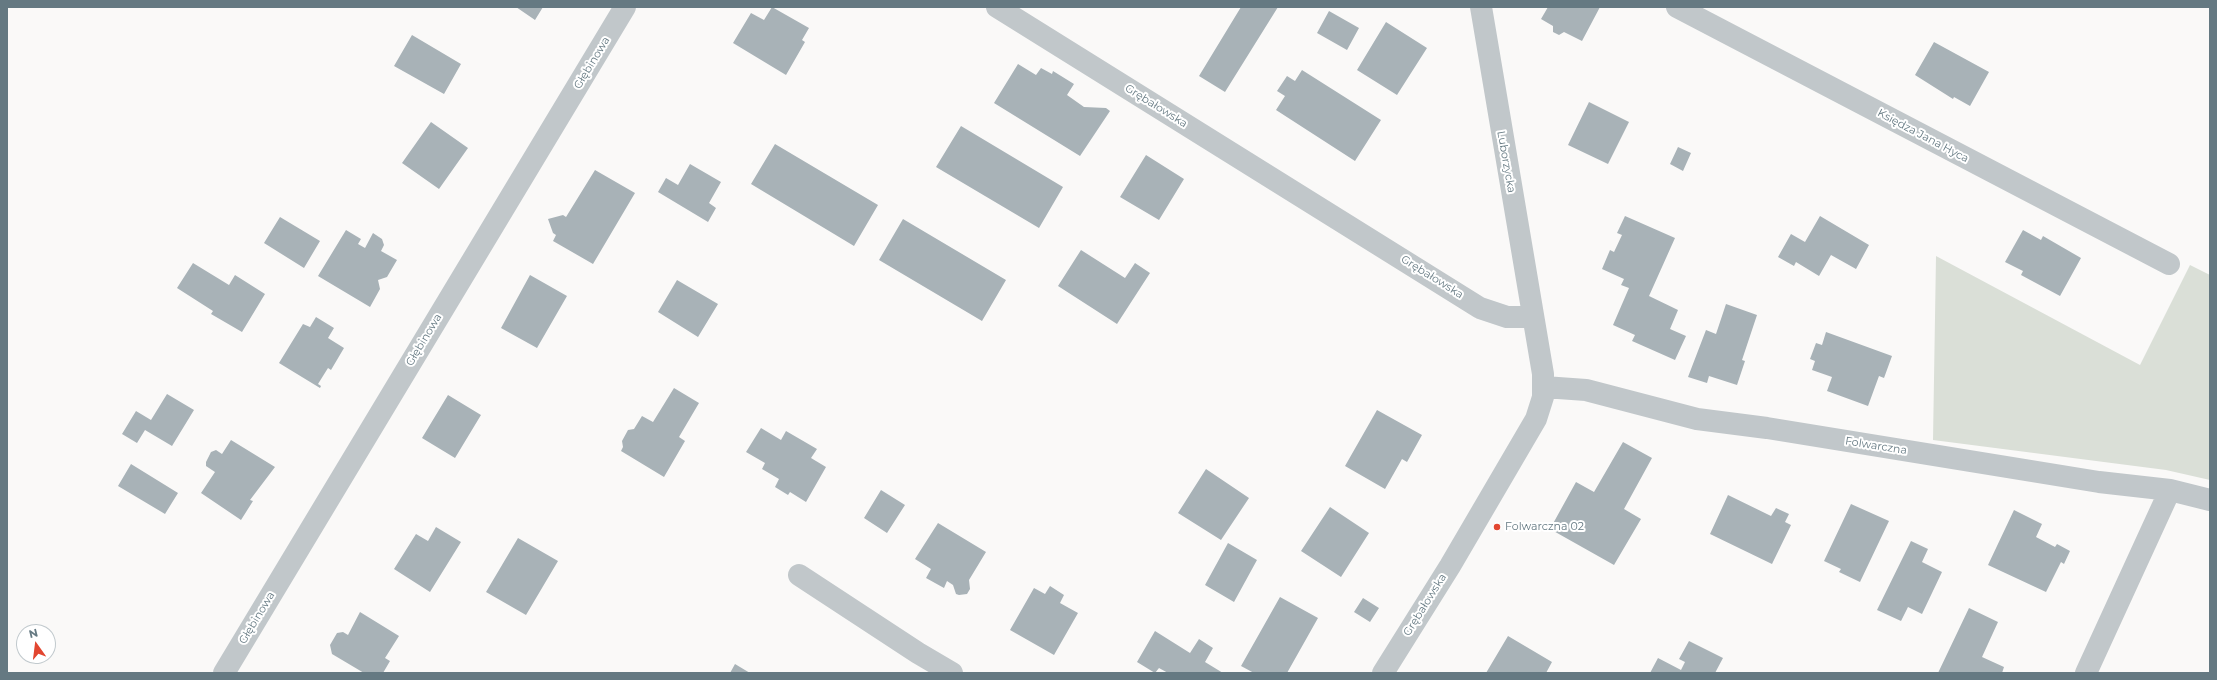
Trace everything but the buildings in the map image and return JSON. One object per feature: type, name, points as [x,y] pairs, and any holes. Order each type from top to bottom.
[{"type":"street","name":"Głębinowa","points":[[224,673],[625,7]]},
{"type":"street","name":"Grębałowska","points":[[997,7],[1480,308],[1507,317],[1533,317],[1544,387],[1541,408],[1450,566],[1383,673]]},
{"type":"street","name":"Luborzycka","points":[[1481,7],[1533,317]]},
{"type":"street","name":"Księdza Jana Hyca","points":[[1677,7],[2169,264]]},
{"type":"street","name":"Folwarczna","points":[[1544,387],[1586,390],[1697,419],[1766,428],[2099,482],[2170,490],[2210,500]]},
{"type":"street","points":[[2086,673],[2170,490]]},
{"type":"street","points":[[798,575],[918,653],[952,673]]},
{"type":"shaded area","points":[[1936,256],[2140,365],[2190,265],[2210,275],[2210,480],[2166,470],[1933,440]]},
{"type":"place","name":"Folwarczna 02","points":[[1497,527]]}]
